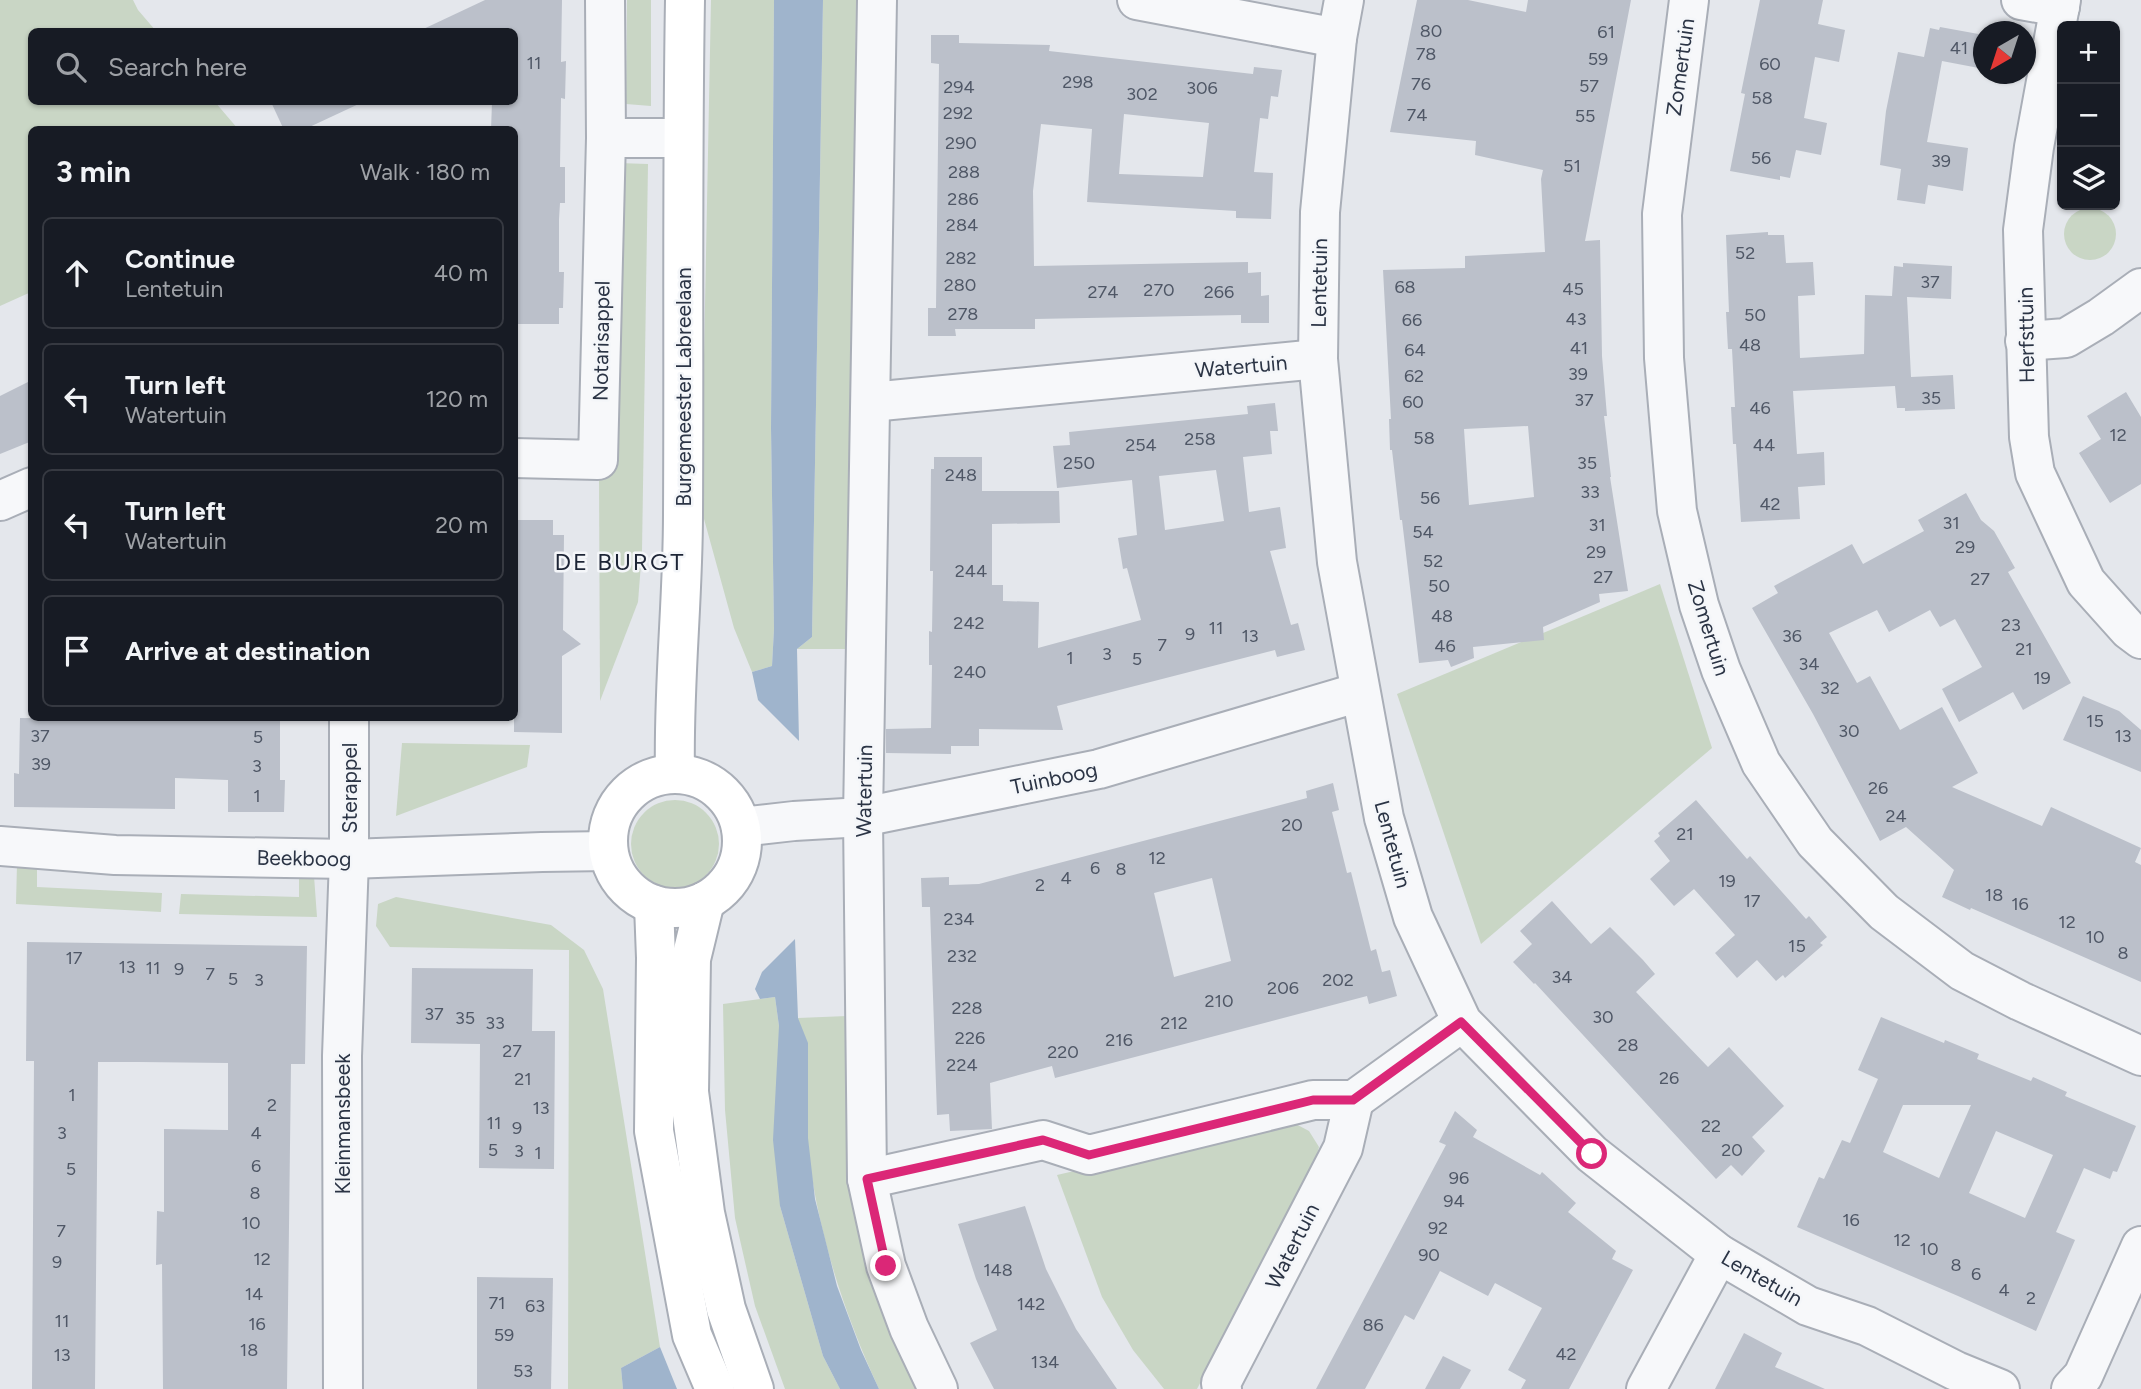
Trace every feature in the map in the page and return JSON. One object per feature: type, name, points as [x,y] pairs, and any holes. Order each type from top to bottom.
[{"type":"street","name":"Notarisappel","points":[[518,458],[598,460],[606,138],[605,0]]},
{"type":"street","name":"Burgemeester Labreelaan","points":[[675,773],[674,723],[683,517],[682,138],[685,0]]},
{"type":"street","name":"Watertuin","points":[[877,0],[863,817],[867,1179],[886,1266],[909,1328],[938,1389]]},
{"type":"street","points":[[1137,0],[1337,38]]},
{"type":"street","name":"Lentetuin","points":[[1344,0],[1337,38],[1320,212],[1318,359],[1337,562],[1384,818],[1413,917],[1461,1022],[1592,1154],[1719,1254],[1808,1306],[1867,1326],[1956,1371],[2000,1389]]},
{"type":"street","name":"Zomertuin","points":[[1689,0],[1662,214],[1664,358],[1678,511],[1699,605],[1721,670],[1761,763],[1815,842],[1884,912],[1962,971],[2020,1001],[2141,1056]]},
{"type":"street","points":[[2021,0],[2060,3]]},
{"type":"street","name":"Herfsttuin","points":[[2060,3],[2034,147],[2023,230],[2029,437],[2035,473],[2085,582],[2129,630],[2141,639]]},
{"type":"street","points":[[606,138],[682,138]]},
{"type":"street","points":[[2025,341],[2066,338],[2141,288]]},
{"type":"street","name":"Watertuin","points":[[871,402],[1318,359]]},
{"type":"street","points":[[0,501],[28,489]]},
{"type":"street","name":"Tuinboog","points":[[741,827],[863,817],[1099,769],[1360,692]]},
{"type":"street","name":"Sterappel","points":[[349,721],[349,859]]},
{"type":"street","points":[[675,773],[698,777],[717,789],[733,806],[741,827],[742,849],[736,870],[723,888],[705,901],[689,907],[654,905],[637,897],[623,885],[613,869],[608,851],[608,828],[616,806],[632,788],[652,777],[675,773]]},
{"type":"street","name":"Beekboog","points":[[0,846],[115,855],[349,859],[608,851]]},
{"type":"street","name":"Kleinmansbeek","points":[[343,1389],[342,1056],[349,859]]},
{"type":"street","points":[[705,901],[691,959],[689,1092],[705,1213],[726,1309],[754,1389]]},
{"type":"street","points":[[654,905],[654,1131],[692,1335],[715,1389]]},
{"type":"street","points":[[867,1179],[1043,1140],[1089,1155],[1313,1100],[1353,1100],[1461,1022]]},
{"type":"street","name":"Watertuin","points":[[1222,1389],[1221,1383],[1343,1148],[1353,1100]]},
{"type":"street","points":[[2071,1389],[2083,1376],[2141,1246]]},
{"type":"street","points":[[1646,1389],[1719,1254]]},
{"type":"green space","points":[[0,0],[133,0],[153,28],[28,28],[28,105],[218,105],[235,126],[28,126],[28,293],[0,306]]},
{"type":"green space","points":[[627,0],[651,0],[651,106],[626,104]]},
{"type":"green space","points":[[711,0],[774,0],[771,428],[774,629],[772,666],[752,672],[734,628],[701,508]]},
{"type":"green space","points":[[823,0],[856,0],[850,649],[797,649],[812,637]]},
{"type":"green space","points":[[618,163],[648,164],[642,551],[638,602],[600,701],[599,477]]},
{"type":"green space","points":[[2080,210],[2100,210],[2114,224],[2114,244],[2100,258],[2080,258],[2066,244],[2066,224]]},
{"type":"green space","points":[[1660,584],[1712,748],[1481,944],[1397,694]]},
{"type":"green space","points":[[402,743],[530,745],[527,767],[396,816]]},
{"type":"green space","points":[[666,800],[684,800],[700,807],[712,819],[719,835],[719,853],[712,869],[700,881],[684,888],[666,888],[650,881],[638,869],[631,853],[631,835],[638,819],[650,807]]},
{"type":"green space","points":[[17,864],[37,866],[37,887],[162,893],[161,912],[16,904]]},
{"type":"green space","points":[[314,876],[317,917],[179,914],[181,894],[299,897],[299,878]]},
{"type":"green space","points":[[396,897],[551,925],[584,950],[603,989],[660,1347],[621,1368],[623,1389],[568,1389],[569,950],[390,947],[376,926],[378,904]]},
{"type":"green space","points":[[775,997],[779,1026],[780,1206],[823,1356],[840,1389],[785,1389],[755,1306],[735,1218],[725,1110],[723,1004]]},
{"type":"green space","points":[[847,1016],[921,1389],[879,1389],[842,1296],[827,1249],[816,1200],[806,1132],[798,1018]]},
{"type":"green space","points":[[1290,1121],[1309,1131],[1319,1147],[1312,1171],[1197,1389],[1164,1389],[1133,1350],[1102,1297],[1057,1175]]},
{"type":"water","points":[[774,0],[823,0],[812,637],[797,649],[799,741],[758,700],[752,672],[772,666],[774,629],[771,428]]},
{"type":"water","points":[[795,939],[798,1018],[808,1043],[808,1138],[815,1199],[837,1286],[879,1389],[840,1389],[823,1356],[780,1206],[773,1140],[779,1026],[775,997],[760,999],[755,989],[762,972]]},
{"type":"water","points":[[660,1347],[677,1389],[623,1389],[621,1368]]},
{"type":"building","points":[[485,0],[562,0],[561,62],[566,61],[565,99],[561,98],[560,167],[565,167],[565,203],[560,203],[559,219],[559,272],[564,272],[563,308],[559,308],[559,324],[518,324],[518,126],[491,126],[492,105],[518,105],[518,28],[426,28]]},
{"type":"building","points":[[1417,0],[1468,0],[1526,12],[1528,0],[1631,0],[1585,241],[1600,240],[1602,356],[1607,416],[1604,416],[1610,477],[1628,591],[1599,594],[1600,602],[1543,627],[1544,640],[1473,647],[1474,658],[1451,667],[1448,660],[1419,663],[1402,520],[1390,450],[1391,419],[1383,270],[1465,268],[1465,256],[1545,252],[1541,179],[1543,170],[1475,155],[1476,141],[1390,132]],"holes":[[[1528,426],[1534,497],[1469,505],[1464,429]]]},
{"type":"building","points":[[1760,0],[1823,0],[1818,24],[1845,30],[1839,62],[1815,57],[1804,118],[1827,123],[1821,155],[1796,150],[1790,178],[1780,176],[1780,180],[1730,171],[1745,94],[1741,93]]},
{"type":"building","points":[[1940,27],[1973,33],[1973,67],[1942,61],[1927,142],[1968,148],[1963,191],[1928,185],[1925,204],[1897,200],[1901,169],[1880,165],[1886,111],[1898,52],[1924,57],[1930,28],[1939,30]]},
{"type":"building","points":[[931,35],[959,35],[959,43],[1050,45],[1049,51],[1253,74],[1254,67],[1282,70],[1278,97],[1271,96],[1268,119],[1260,118],[1254,172],[1273,173],[1271,219],[1236,218],[1236,211],[1087,202],[1092,129],[1041,124],[1033,191],[1034,266],[1248,262],[1248,273],[1261,272],[1261,296],[1269,295],[1269,323],[1241,323],[1241,315],[1035,319],[1035,329],[955,329],[956,336],[928,336],[928,308],[936,308],[939,64],[931,63]],"holes":[[[1124,114],[1209,123],[1203,177],[1119,174]]]},
{"type":"building","points":[[272,105],[357,105],[312,126],[282,126]]},
{"type":"building","points":[[1768,232],[1768,235],[1784,235],[1786,263],[1813,262],[1815,295],[1798,296],[1800,358],[1864,354],[1865,295],[1892,296],[1894,266],[1903,267],[1903,263],[1952,266],[1951,299],[1907,297],[1911,377],[1953,375],[1955,409],[1905,411],[1905,408],[1897,408],[1895,386],[1793,391],[1797,454],[1824,452],[1825,485],[1798,487],[1800,519],[1741,522],[1731,407],[1735,407],[1732,349],[1728,349],[1726,312],[1729,312],[1726,235]]},
{"type":"building","points":[[28,382],[28,443],[0,454],[0,396]]},
{"type":"building","points":[[2126,392],[2141,417],[2141,484],[2110,503],[2079,453],[2101,439],[2087,416]]},
{"type":"building","points":[[1275,403],[1278,431],[1270,431],[1272,454],[1243,457],[1249,512],[1280,507],[1286,548],[1270,551],[1291,625],[1298,623],[1305,650],[1277,657],[1275,650],[1057,706],[1063,730],[979,729],[979,746],[951,746],[951,754],[886,753],[886,729],[931,728],[932,665],[929,665],[929,631],[932,632],[931,469],[934,469],[934,457],[982,457],[982,491],[1059,491],[1060,523],[992,524],[992,585],[1003,585],[1003,601],[1039,602],[1038,648],[1141,620],[1127,568],[1123,569],[1118,538],[1137,535],[1132,480],[1057,488],[1053,446],[1070,445],[1069,432],[1248,414],[1247,406]],"holes":[[[1216,470],[1224,521],[1165,530],[1159,476]]]},
{"type":"building","points":[[1966,493],[1981,520],[1994,531],[2015,568],[2008,572],[2071,683],[2023,710],[2013,692],[1959,722],[1942,689],[1982,667],[1955,619],[1940,627],[1930,610],[1889,632],[1877,610],[1829,633],[1857,683],[1870,676],[1900,730],[1942,707],[1978,773],[1952,787],[2042,826],[2051,807],[2141,848],[2135,862],[2141,865],[2141,982],[1942,897],[1954,870],[1906,827],[1880,841],[1813,714],[1752,608],[1778,593],[1774,586],[1852,544],[1863,564],[1924,531],[1918,520]]},
{"type":"building","points":[[518,520],[553,520],[553,535],[564,535],[563,630],[581,644],[562,656],[562,733],[514,732],[514,721],[518,721]]},
{"type":"building","points":[[2083,696],[2119,711],[2141,730],[2141,772],[2063,740]]},
{"type":"building","points":[[20,718],[28,718],[28,721],[280,721],[280,780],[285,780],[284,812],[228,812],[228,780],[175,778],[175,809],[14,807],[14,773],[19,774]]},
{"type":"building","points":[[1333,783],[1339,810],[1332,812],[1347,873],[1351,872],[1371,951],[1376,949],[1382,972],[1390,970],[1397,996],[1369,1004],[1367,996],[1055,1078],[1052,1066],[990,1083],[992,1129],[950,1131],[949,1114],[937,1115],[930,907],[922,907],[921,878],[949,877],[949,885],[979,884],[1307,798],[1306,791]],"holes":[[[1212,878],[1231,961],[1174,977],[1154,893]]]},
{"type":"building","points":[[1696,800],[1747,859],[1750,856],[1806,919],[1809,916],[1827,937],[1820,943],[1823,945],[1785,978],[1783,975],[1776,981],[1757,960],[1737,978],[1715,953],[1735,935],[1694,889],[1674,906],[1650,879],[1670,861],[1654,841],[1660,836],[1658,833]]},
{"type":"building","points":[[1552,901],[1591,944],[1610,927],[1643,960],[1655,974],[1636,992],[1708,1067],[1729,1047],[1784,1106],[1752,1137],[1765,1151],[1742,1176],[1731,1165],[1716,1179],[1513,962],[1532,944],[1520,931]]},
{"type":"building","points":[[27,942],[307,946],[305,1064],[291,1064],[287,1389],[163,1389],[162,1264],[156,1265],[157,1211],[164,1212],[164,1129],[228,1130],[228,1063],[98,1062],[95,1389],[32,1389],[34,1061],[26,1061]]},
{"type":"building","points":[[412,968],[533,969],[532,1031],[555,1031],[554,1169],[479,1168],[480,1044],[411,1043]]},
{"type":"building","points":[[1881,1017],[1979,1054],[1977,1059],[2031,1081],[2033,1077],[2067,1092],[2065,1096],[2136,1126],[2117,1172],[2113,1171],[2110,1179],[2084,1168],[2056,1232],[2075,1240],[2036,1331],[1797,1227],[1819,1177],[1824,1179],[1842,1140],[1850,1143],[1878,1079],[1858,1070]],"holes":[[[1903,1105],[1971,1105],[1939,1178],[1883,1152]],[[1996,1131],[2053,1155],[2025,1218],[1969,1193]]]},
{"type":"building","points":[[1455,1111],[1477,1130],[1473,1137],[1540,1175],[1542,1172],[1576,1203],[1568,1212],[1616,1251],[1612,1259],[1633,1270],[1569,1389],[1521,1389],[1526,1380],[1508,1370],[1542,1308],[1495,1283],[1488,1296],[1440,1271],[1414,1320],[1405,1315],[1365,1389],[1316,1389],[1446,1145],[1439,1142]]},
{"type":"building","points":[[1025,1206],[1046,1269],[1076,1329],[1117,1389],[994,1389],[970,1343],[997,1330],[958,1224]]},
{"type":"building","points":[[477,1277],[553,1278],[551,1389],[477,1389]]},
{"type":"building","points":[[1744,1333],[1782,1353],[1775,1367],[1825,1389],[1715,1389]]},
{"type":"building","points":[[1443,1356],[1471,1370],[1460,1389],[1425,1389]]},
{"type":"district","name":"DE BURGT","points":[[620,561]]},
{"type":"route","points":[[886,1266],[867,1179],[1043,1140],[1089,1155],[1313,1100],[1353,1100],[1461,1022],[1592,1154]]}]
